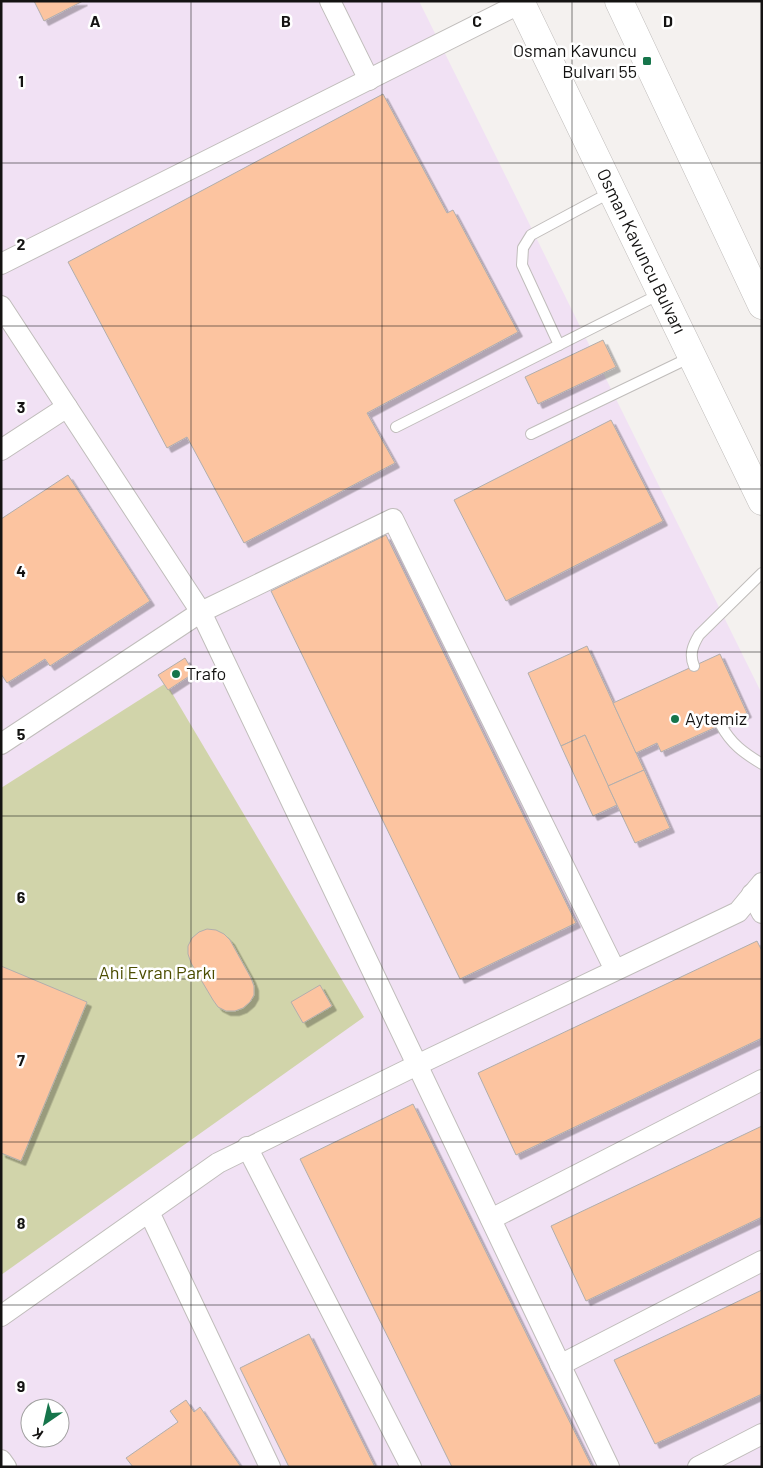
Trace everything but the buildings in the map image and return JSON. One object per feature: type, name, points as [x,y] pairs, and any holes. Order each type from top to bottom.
[{"type":"highway","points":[[619,1],[762,305]]},
{"type":"highway","name":"Osman Kavuncu Bulvarı","points":[[521,2],[762,501]]},
{"type":"street","points":[[330,1],[369,80]]},
{"type":"street","points":[[1,264],[521,2]]},
{"type":"street","points":[[1,306],[201,612],[609,1467]]},
{"type":"street","points":[[1,450],[67,407]]},
{"type":"street","points":[[1,744],[201,612],[393,519],[615,970]]},
{"type":"street","points":[[1,1316],[218,1163],[247,1147],[738,912],[757,888]]},
{"type":"street","points":[[757,888],[762,913]]},
{"type":"street","points":[[491,1219],[762,1080]]},
{"type":"street","points":[[247,1147],[411,1467]]},
{"type":"street","points":[[148,1212],[270,1467]]},
{"type":"street","points":[[560,1364],[762,1261]]},
{"type":"street","points":[[698,1467],[762,1434]]},
{"type":"street","points":[[1,1460],[6,1467]]},
{"type":"lane","points":[[559,345],[522,265],[523,248],[531,235],[612,192]]},
{"type":"lane","points":[[396,427],[661,293]]},
{"type":"lane","points":[[531,434],[692,357]]},
{"type":"lane","points":[[694,666],[690,658],[693,645],[699,635],[762,573]]},
{"type":"lane","points":[[721,725],[736,747],[762,764]]},
{"type":"shaded area","points":[[1,1],[419,1],[762,694],[762,1467],[1,1467]]},
{"type":"green space","name":"Ahi Evran Parkı","points":[[166,683],[364,1017],[1,1275],[1,788]]},
{"type":"place","name":"Osman Kavuncu Bulvarı 55","points":[[647,61]]},
{"type":"place","name":"Trafo","points":[[176,674]]},
{"type":"place","name":"Aytemiz","points":[[675,719]]}]
